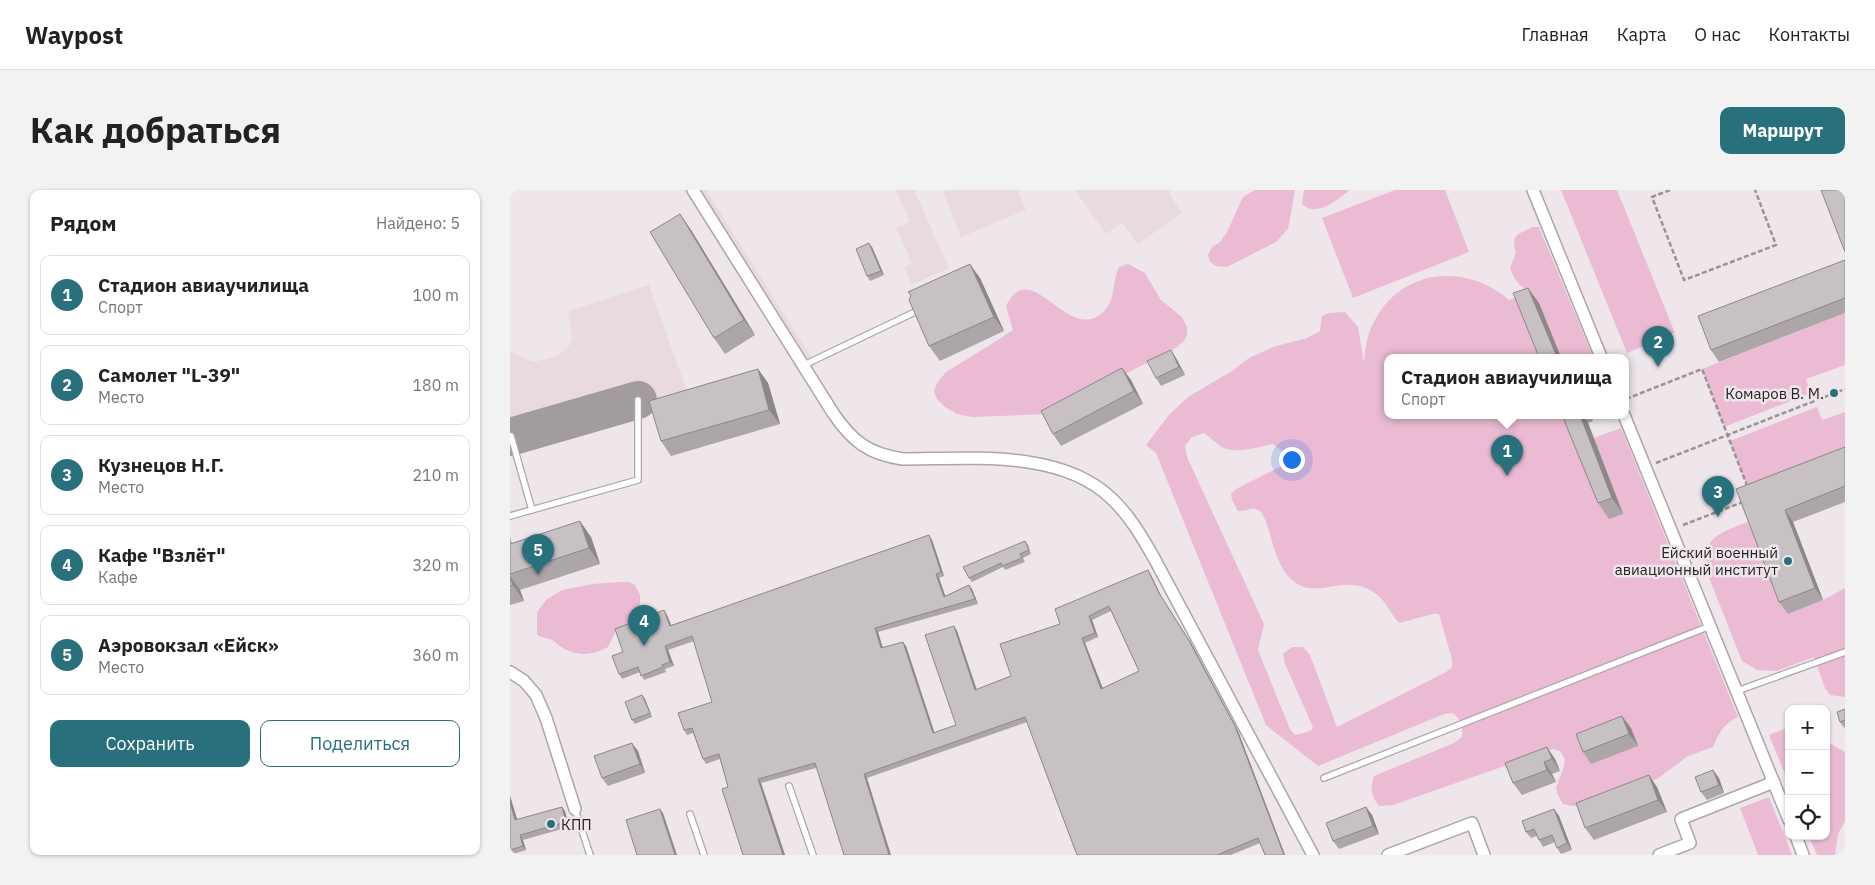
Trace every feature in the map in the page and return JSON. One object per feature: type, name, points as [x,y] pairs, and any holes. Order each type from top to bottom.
[{"type":"street","points":[[692,190],[846,431],[860,444],[879,454],[902,458],[1004,460],[1044,464],[1085,480],[1111,497],[1129,518],[1154,558],[1313,855]]},
{"type":"street","points":[[1533,190],[1600,354]]},
{"type":"street","points":[[1626,419],[1785,810]]},
{"type":"street","points":[[510,672],[524,681],[536,695],[546,718],[575,809]]},
{"type":"street","points":[[1659,855],[1690,843],[1680,819],[1774,782]]},
{"type":"street","points":[[1388,855],[1401,853],[1472,823],[1484,855]]},
{"type":"street","points":[[1797,840],[1803,855]]},
{"type":"lane","points":[[804,365],[917,311]]},
{"type":"lane","points":[[510,516],[638,480],[638,400]]},
{"type":"lane","points":[[511,436],[532,510]]},
{"type":"lane","points":[[1324,778],[1710,626]]},
{"type":"lane","points":[[1736,691],[1845,652]]},
{"type":"lane","points":[[789,786],[813,855]]},
{"type":"lane","points":[[575,809],[590,855]]},
{"type":"lane","points":[[690,814],[704,855]]},
{"type":"path","points":[[1670,190],[1652,197],[1684,280],[1776,245],[1755,190]]},
{"type":"path","points":[[1629,399],[1702,368],[1748,490]]},
{"type":"path","points":[[1645,467],[1845,388]]},
{"type":"path","points":[[1671,530],[1745,501]]},
{"type":"shaded area","points":[[684,190],[706,190],[816,365],[801,373]]},
{"type":"shaded area","points":[[896,190],[914,190],[949,268],[912,285],[904,267],[912,263],[896,228],[910,222]]},
{"type":"shaded area","points":[[947,190],[1018,190],[1026,210],[961,237],[943,192]]},
{"type":"shaded area","points":[[1075,190],[1170,190],[1169,193],[1182,213],[1138,244],[1122,223],[1106,234]]},
{"type":"shaded area","points":[[1255,190],[1295,190],[1288,229],[1276,242],[1227,267],[1216,266],[1210,262],[1208,255],[1212,247],[1220,242],[1227,232],[1243,197]]},
{"type":"shaded area","points":[[1304,190],[1349,190],[1333,203],[1313,209],[1307,208],[1302,204]]},
{"type":"shaded area","points":[[1395,190],[1445,190],[1469,252],[1353,298],[1322,218]]},
{"type":"shaded area","points":[[1561,190],[1617,190],[1675,333],[1627,353]]},
{"type":"shaded area","points":[[1532,227],[1539,227],[1592,354],[1384,354],[1384,419],[1592,419],[1593,421],[1588,423],[1594,438],[1621,428],[1738,717],[1722,729],[1713,747],[1688,756],[1657,779],[1585,805],[1572,806],[1563,804],[1556,788],[1565,759],[1560,751],[1553,749],[1393,805],[1379,806],[1372,792],[1374,776],[1454,743],[1462,737],[1460,721],[1453,713],[1444,714],[1318,766],[1266,725],[1156,453],[1146,445],[1169,415],[1188,397],[1232,371],[1249,358],[1273,347],[1307,338],[1320,331],[1322,316],[1329,313],[1345,312],[1358,327],[1364,363],[1370,332],[1386,304],[1401,291],[1418,282],[1436,277],[1455,276],[1474,280],[1492,288],[1509,300],[1532,294],[1518,283],[1510,268],[1516,253],[1514,246],[1515,238]],"holes":[[[1204,433],[1220,446],[1232,450],[1246,450],[1273,444],[1293,460],[1236,489],[1231,494],[1238,511],[1256,509],[1262,513],[1277,557],[1292,580],[1301,586],[1311,588],[1342,585],[1364,587],[1379,596],[1399,623],[1439,614],[1452,659],[1452,667],[1446,672],[1337,727],[1310,655],[1303,647],[1292,647],[1283,654],[1285,664],[1313,727],[1311,731],[1295,735],[1290,729],[1258,650],[1264,624],[1187,457],[1185,446],[1192,437]]]},
{"type":"shaded area","points":[[1128,264],[1145,273],[1161,300],[1182,317],[1187,327],[1187,335],[1184,341],[1174,349],[1047,414],[972,417],[957,414],[945,407],[937,399],[934,391],[937,383],[946,372],[1013,330],[1006,306],[1016,293],[1027,290],[1039,294],[1065,312],[1078,318],[1091,319],[1105,310],[1111,300],[1119,267]]},
{"type":"shaded area","points":[[649,285],[689,397],[510,450],[510,351],[534,362],[554,357],[569,346],[572,338],[568,311]]},
{"type":"shaded area","points":[[1845,313],[1845,365],[1806,379],[1811,393],[1724,427],[1702,369]]},
{"type":"shaded area","points":[[1817,407],[1822,420],[1845,412],[1845,462],[1752,499],[1730,441]]},
{"type":"shaded area","points":[[1752,520],[1788,614],[1823,600],[1845,588],[1845,697],[1830,695],[1825,688],[1814,657],[1777,671],[1757,670],[1742,661],[1706,570],[1705,558],[1707,549],[1717,536]]},
{"type":"shaded area","points":[[629,582],[635,585],[640,595],[640,604],[631,622],[616,631],[608,647],[589,654],[577,653],[564,649],[553,640],[537,634],[537,612],[547,599],[562,590],[593,584]]},
{"type":"shaded area","points":[[1785,729],[1785,774],[1769,735]]},
{"type":"shaded area","points":[[1830,743],[1845,752],[1845,821],[1838,834],[1835,855],[1817,855],[1811,840],[1830,840]]},
{"type":"shaded area","points":[[1769,797],[1792,855],[1758,855],[1740,808]]},
{"type":"building","points":[[1821,190],[1845,190],[1845,252]]},
{"type":"building","points":[[680,214],[744,320],[714,338],[650,232]]},
{"type":"building","points":[[869,243],[881,271],[867,276],[856,249]]},
{"type":"building","points":[[1845,260],[1845,298],[1711,350],[1698,316]]},
{"type":"building","points":[[970,264],[994,317],[929,346],[909,300],[911,295],[908,292]]},
{"type":"building","points":[[1528,288],[1556,354],[1538,354],[1513,293]]},
{"type":"building","points":[[1171,350],[1179,367],[1156,378],[1147,361]]},
{"type":"building","points":[[1122,368],[1134,391],[1053,434],[1041,411]]},
{"type":"building","points":[[758,369],[769,410],[661,441],[649,401]]},
{"type":"building","points":[[1564,419],[1582,419],[1612,498],[1598,503]]},
{"type":"building","name":"Ейский военный авиационный институт","points":[[1845,447],[1845,486],[1785,510],[1815,588],[1779,602],[1736,489]]},
{"type":"building","points":[[580,521],[589,548],[510,574],[510,544]]},
{"type":"building","points":[[929,535],[941,572],[936,574],[944,597],[969,585],[975,599],[875,628],[881,648],[903,642],[933,733],[956,725],[925,635],[954,626],[975,690],[1011,676],[1000,644],[1060,624],[1055,609],[1148,570],[1159,593],[1188,639],[1235,726],[1284,855],[1265,855],[1258,838],[1217,855],[1077,855],[1025,717],[864,774],[889,855],[844,855],[815,763],[758,779],[783,855],[743,855],[722,789],[728,787],[719,754],[703,759],[692,728],[684,730],[678,713],[712,702],[692,636],[665,646],[670,662],[641,676],[638,667],[619,674],[612,656],[623,652],[615,629],[664,610],[670,626]],"holes":[[[1109,606],[1139,671],[1101,689],[1082,638],[1095,633],[1089,616]]]},
{"type":"building","points":[[1025,541],[1029,550],[1020,554],[1022,558],[1002,566],[1001,563],[969,578],[963,567]]},
{"type":"building","points":[[642,695],[650,713],[632,720],[625,702]]},
{"type":"building","points":[[1845,709],[1845,720],[1840,722],[1837,712]]},
{"type":"building","points":[[1622,716],[1629,734],[1583,752],[1576,734]]},
{"type":"building","points":[[632,743],[640,764],[602,778],[594,756]]},
{"type":"building","points":[[1547,747],[1552,759],[1544,762],[1547,770],[1513,783],[1505,763]]},
{"type":"building","points":[[1713,770],[1719,785],[1701,792],[1695,777]]},
{"type":"building","points":[[1649,775],[1658,800],[1585,828],[1576,803]]},
{"type":"building","points":[[510,802],[515,820],[562,807],[566,822],[520,835],[523,846],[510,850]]},
{"type":"building","points":[[1366,807],[1373,826],[1333,841],[1326,823]]},
{"type":"building","points":[[660,809],[675,855],[637,855],[626,820]]},
{"type":"building","points":[[1554,809],[1567,843],[1557,848],[1552,835],[1539,840],[1534,829],[1526,832],[1522,821]]},
{"type":"taxiway","points":[[510,437],[638,400]]},
{"type":"place","name":"Самолет \"L-39\"","points":[[1658,367]]},
{"type":"place","name":"Комаров В. М.","points":[[1834,393]]},
{"type":"place","name":"Стадион авиаучилища","points":[[1507,476]]},
{"type":"place","name":"Кузнецов Н.Г.","points":[[1718,517]]},
{"type":"place","name":"Ейский военный авиационный институт","points":[[1788,561]]},
{"type":"place","name":"Аэровокзал «Ейск»","points":[[538,575]]},
{"type":"place","name":"Кафе \"Взлёт\"","points":[[644,646]]},
{"type":"place","name":"КПП","points":[[551,824]]}]
